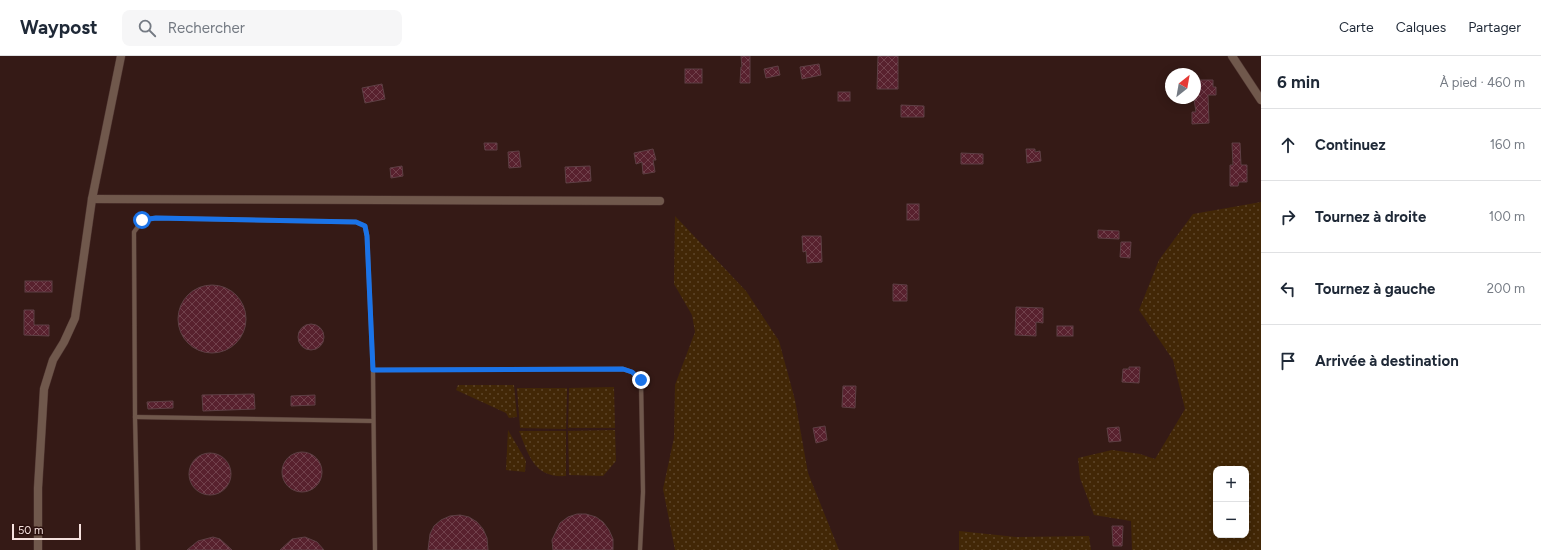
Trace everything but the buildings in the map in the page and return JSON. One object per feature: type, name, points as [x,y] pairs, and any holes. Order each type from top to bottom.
[{"type":"street","points":[[38,550],[38,488],[44,389],[53,360],[64,342],[74,318],[92,199],[121,56]]},
{"type":"street","points":[[1232,56],[1261,100]]},
{"type":"street","points":[[92,199],[660,202]]},
{"type":"lane","points":[[138,550],[135,417],[134,232],[142,220],[156,218],[356,222],[365,226],[367,236],[373,370],[375,550]]},
{"type":"lane","points":[[373,370],[623,369],[632,372],[641,380],[643,492],[640,550]]},
{"type":"lane","points":[[135,417],[373,421]]},
{"type":"shaded area","points":[[1261,202],[1261,550],[1132,550],[1131,521],[1094,515],[1080,478],[1078,458],[1112,450],[1140,454],[1155,459],[1185,409],[1173,360],[1139,310],[1159,260],[1193,214]]},
{"type":"shaded area","points":[[675,216],[746,291],[779,341],[795,400],[808,473],[839,550],[675,550],[663,489],[674,438],[675,385],[695,332],[692,315],[674,284]]},
{"type":"shaded area","points":[[458,385],[514,385],[517,417],[509,418],[506,413],[456,390]]},
{"type":"shaded area","points":[[614,387],[615,428],[568,428],[569,388]]},
{"type":"shaded area","points":[[517,388],[567,388],[566,429],[520,428]]},
{"type":"shaded area","points":[[508,430],[526,461],[525,472],[506,470]]},
{"type":"shaded area","points":[[615,430],[616,461],[603,476],[569,475],[568,431]]},
{"type":"shaded area","points":[[519,431],[566,431],[566,476],[555,476],[547,473],[534,464]]},
{"type":"shaded area","points":[[959,531],[1016,537],[1089,536],[1091,550],[959,550]]},
{"type":"route","points":[[142,220],[156,218],[356,222],[365,226],[367,236],[373,370],[623,369],[632,372],[641,380]]}]
